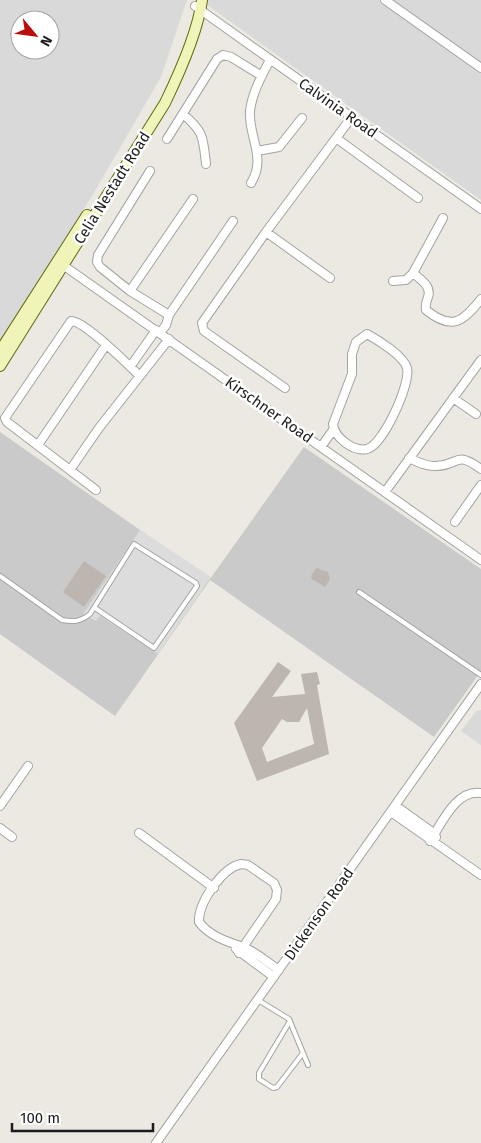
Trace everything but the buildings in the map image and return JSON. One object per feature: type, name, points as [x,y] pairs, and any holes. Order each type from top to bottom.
[{"type":"street","points":[[385,0],[481,68]]},
{"type":"street","name":"Calvinia Road","points":[[198,4],[270,60],[481,209]]},
{"type":"street","name":"Celia Nestadt Road","points":[[0,366],[60,263],[158,103],[198,4]]},
{"type":"street","points":[[167,139],[218,60],[223,56],[230,57],[262,76]]},
{"type":"street","points":[[251,182],[258,167],[250,112],[262,76],[270,60]]},
{"type":"street","points":[[183,114],[199,128],[203,138],[206,164]]},
{"type":"street","points":[[257,151],[279,146],[302,118]]},
{"type":"street","points":[[285,388],[204,331],[202,323],[266,232],[351,118]]},
{"type":"street","points":[[336,138],[418,198]]},
{"type":"street","points":[[150,171],[98,254],[97,262],[100,267],[130,291],[169,315]]},
{"type":"street","points":[[130,291],[194,199]]},
{"type":"street","points":[[393,281],[406,280],[413,273],[443,218]]},
{"type":"street","points":[[130,367],[166,324],[169,315],[233,221]]},
{"type":"street","points":[[266,232],[330,278]]},
{"type":"street","name":"Celia Nestadt Road","points":[[0,351],[60,263]]},
{"type":"street","name":"Kirschner Road","points":[[60,263],[481,560]]},
{"type":"street","points":[[413,273],[428,288],[429,295],[425,305],[426,310],[444,321],[461,320],[468,315],[481,299]]},
{"type":"street","points":[[96,490],[7,422],[6,414],[71,321],[78,322],[140,376]]},
{"type":"street","points":[[321,447],[333,430],[332,424],[352,374],[352,354],[356,342],[366,334],[388,347],[404,362],[407,369],[407,381],[402,396],[386,427],[374,444],[367,449],[352,446],[340,438],[333,430]]},
{"type":"street","points":[[70,470],[168,339]]},
{"type":"street","points":[[38,445],[106,345]]},
{"type":"street","points":[[385,492],[481,360]]},
{"type":"street","points":[[453,398],[476,414]]},
{"type":"street","points":[[409,458],[426,465],[437,466],[457,459],[465,459],[481,469]]},
{"type":"street","points":[[455,522],[481,485]]},
{"type":"street","name":"Dickenson Road","points":[[156,1143],[481,684]]},
{"type":"street","points":[[473,696],[481,702]]},
{"type":"street","points":[[0,806],[28,766]]},
{"type":"street","points":[[430,841],[458,800],[465,794],[481,793]]},
{"type":"street","points":[[394,809],[435,834],[438,844]]},
{"type":"street","points":[[394,809],[430,841],[438,844],[481,875]]},
{"type":"street","points":[[0,828],[12,837]]},
{"type":"street","points":[[139,833],[214,888]]},
{"type":"street","points":[[241,950],[276,899],[276,885],[248,866],[241,864],[227,871],[214,888],[200,912],[199,922],[206,930],[234,945],[241,950],[276,974]]},
{"type":"lane","points":[[0,576],[62,620],[72,622],[83,620],[94,608],[134,544],[196,583],[197,586],[154,648],[94,608]]},
{"type":"lane","points":[[359,592],[481,675]]},
{"type":"lane","points":[[258,1000],[290,1022],[308,1065]]},
{"type":"lane","points":[[290,1022],[259,1073],[259,1079],[272,1088],[278,1087],[302,1053]]},
{"type":"shaded area","points":[[0,0],[187,0],[161,77],[92,196],[0,343]]},
{"type":"shaded area","points":[[208,0],[481,0],[481,200],[207,5]]},
{"type":"shaded area","points":[[0,432],[210,579],[304,447],[481,569],[481,671],[434,737],[210,580],[115,716],[0,634]]},
{"type":"shaded area","points":[[140,530],[211,577],[158,654],[100,616],[96,621],[83,614]]},
{"type":"shaded area","points":[[481,710],[481,745],[461,731],[476,711]]}]
